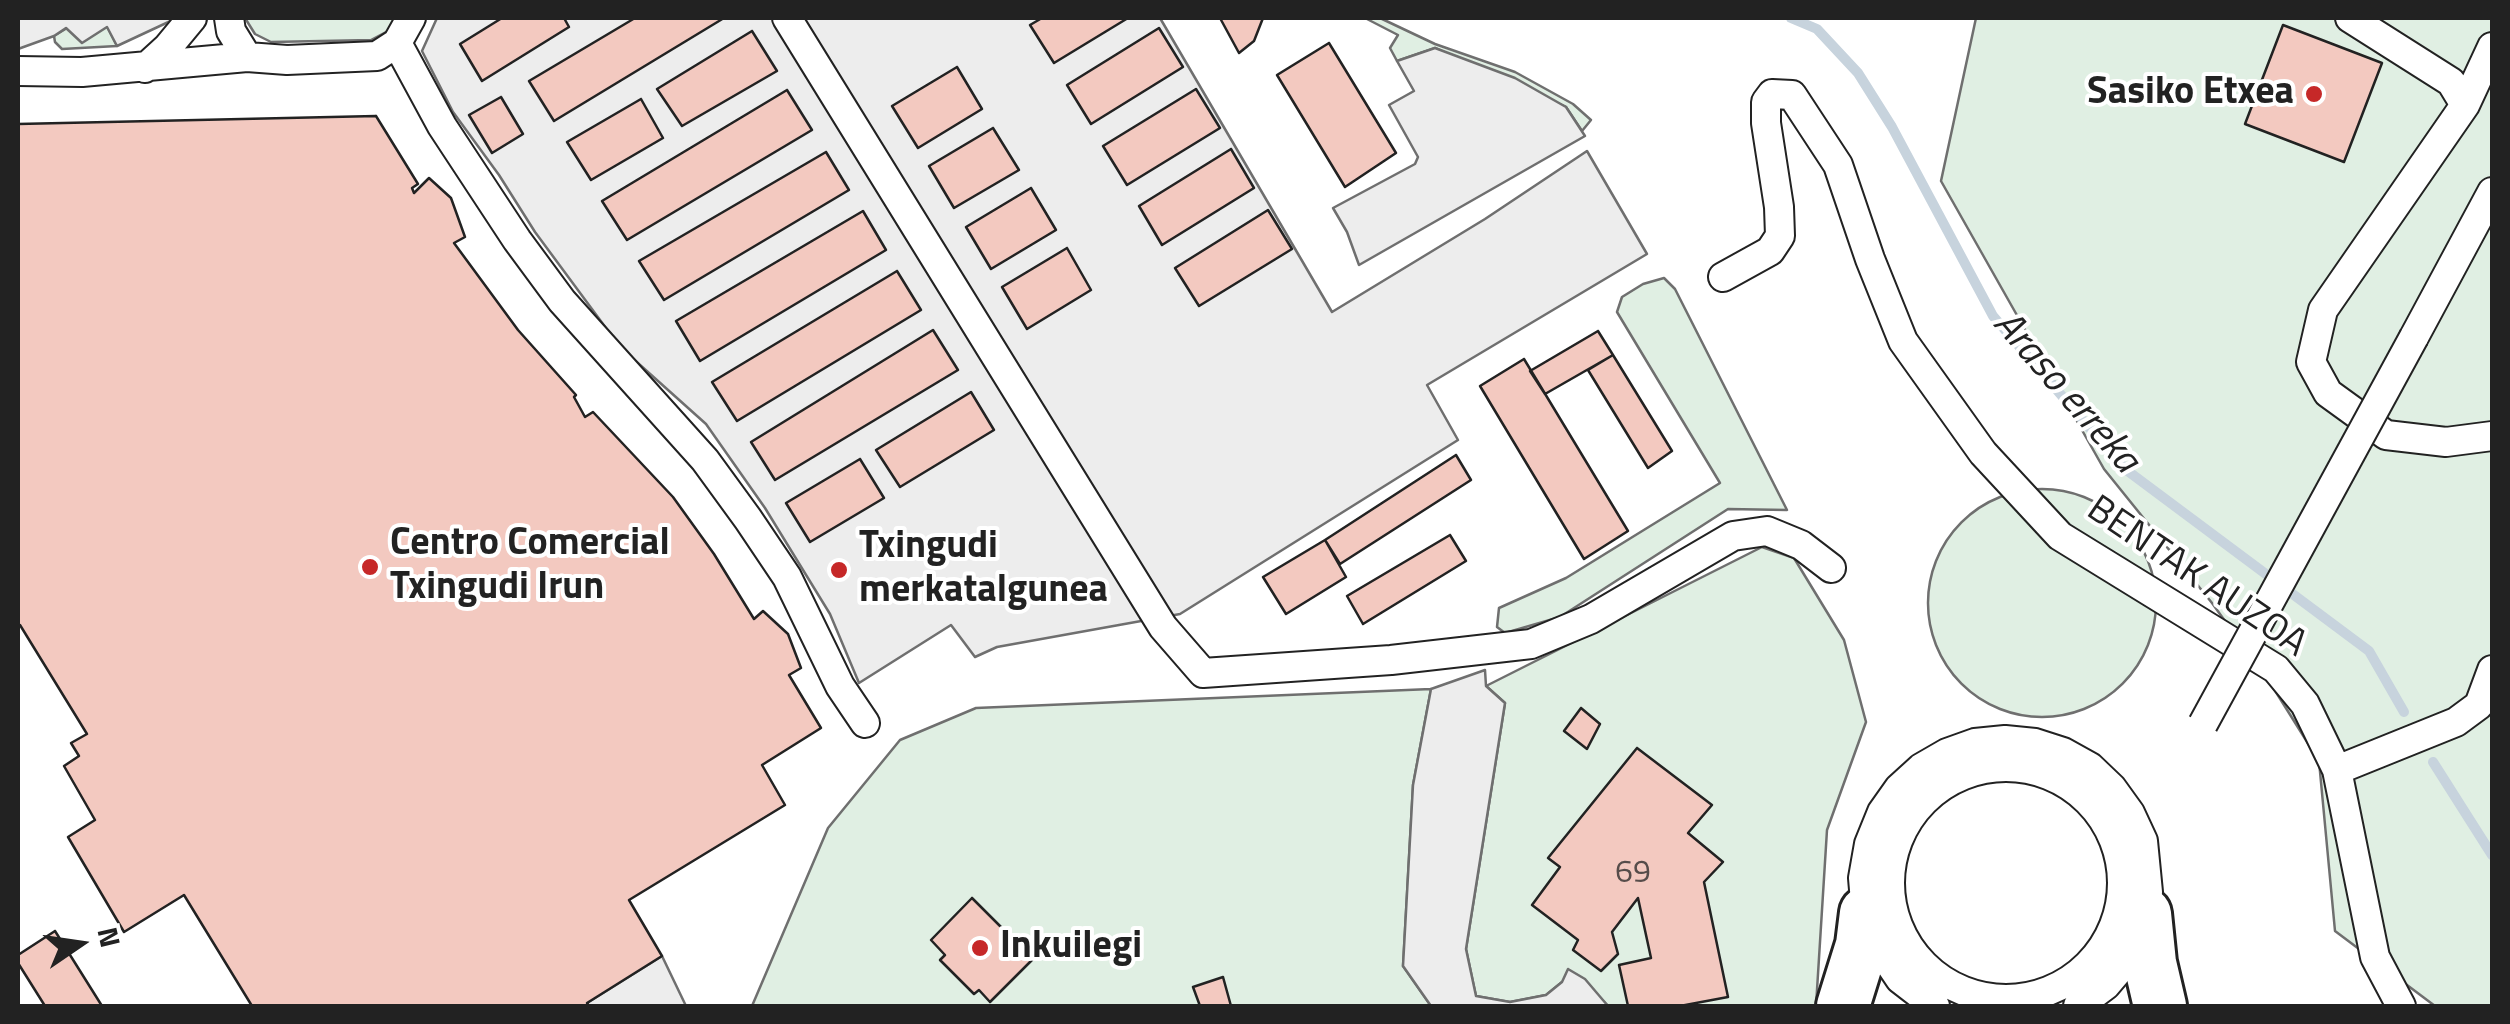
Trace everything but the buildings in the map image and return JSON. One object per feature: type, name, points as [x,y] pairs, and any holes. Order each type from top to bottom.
[{"type":"highway","points":[[1844,1006],[1862,946],[1866,912]]},
{"type":"highway","points":[[2145,914],[2152,978],[2160,1006]]},
{"type":"street","points":[[145,68],[168,48],[192,18]]},
{"type":"street","points":[[229,18],[231,31],[246,58]]},
{"type":"street","points":[[18,71],[82,72],[246,58],[377,56],[397,43],[411,18]]},
{"type":"street","points":[[787,18],[1163,627],[1203,674],[1391,660],[1531,644],[1590,619],[1733,536],[1767,531],[1801,545],[1831,568]]},
{"type":"street","points":[[2350,18],[2452,82],[2465,105]]},
{"type":"street","points":[[397,43],[442,126],[516,240],[562,301],[705,460],[758,533],[787,576],[840,686],[865,723]]},
{"type":"street","points":[[2492,46],[2465,105],[2323,310],[2310,362],[2328,392],[2386,435],[2446,442],[2492,436]]},
{"type":"street","name":"BENTAK AUZOA","points":[[1723,277],[1770,250],[1780,236],[1780,207],[1766,102],[1772,94],[1792,95],[1838,165],[1903,341],[1983,453],[2060,536],[2276,669],[2306,704],[2337,770],[2375,957],[2401,1006]]},
{"type":"street","points":[[2203,724],[2492,192]]},
{"type":"street","points":[[2337,770],[2456,722],[2479,705],[2492,670]]},
{"type":"street","points":[[1935,1006],[1900,979],[1879,948],[1866,912],[1863,878],[1869,844],[1882,812],[1899,788],[1921,768],[1947,753],[2005,740],[2063,752],[2090,768],[2112,788],[2130,813],[2142,841],[2148,872],[2145,914],[2136,941],[2106,985],[2078,1006]]},
{"type":"street","points":[[1981,769],[2030,769],[2074,788],[2093,806],[2118,849],[2122,874],[2120,908],[2102,950],[2071,981],[2030,998],[1989,1000],[1942,982],[1919,962],[1902,936],[1892,907],[1889,879],[1904,825],[1936,789],[1981,769]]},
{"type":"green space","points":[[245,18],[401,18],[371,40],[271,42],[255,34]]},
{"type":"green space","points":[[1365,18],[1380,18],[1435,44],[1515,72],[1573,104],[1591,120],[1582,131],[1566,107],[1435,48],[1397,61],[1390,48],[1398,35]]},
{"type":"green space","points":[[1976,18],[2492,18],[2492,1006],[2435,1006],[2335,931],[2319,761],[2274,689],[2212,603],[2104,469],[1941,181]]},
{"type":"green space","points":[[107,26],[117,46],[62,49],[55,42],[54,36],[67,28]]},
{"type":"green space","points":[[1664,278],[1675,289],[1787,510],[1728,509],[1560,617],[1505,633],[1497,627],[1499,608],[1566,578],[1720,483],[1617,312],[1622,297],[1643,284]]},
{"type":"green space","points":[[2042,489],[2085,498],[2122,523],[2147,560],[2156,603],[2147,646],[2122,683],[2085,708],[2042,717],[1999,708],[1962,683],[1937,646],[1928,603],[1937,560],[1962,523],[1999,498]]},
{"type":"green space","points":[[1762,547],[1794,558],[1844,640],[1866,722],[1827,830],[1816,1006],[1608,1006],[1586,984],[1562,982],[1546,995],[1510,1002],[1476,996],[1466,949],[1505,703],[1486,686]]},
{"type":"green space","points":[[1431,689],[1413,785],[1403,966],[1431,1006],[752,1006],[828,828],[900,740],[976,708]]},
{"type":"shaded area","points":[[18,18],[177,18],[117,46],[107,27],[82,43],[66,28],[18,49]]},
{"type":"shaded area","points":[[437,18],[1160,18],[1332,312],[1485,219],[1587,151],[1647,254],[1427,385],[1458,440],[1180,614],[997,647],[975,657],[951,625],[859,683],[830,614],[765,508],[706,424],[620,347],[453,112],[422,51]]},
{"type":"shaded area","points":[[1435,48],[1515,78],[1566,107],[1585,136],[1359,265],[1333,208],[1415,164],[1418,157],[1389,105],[1414,91],[1397,61]]},
{"type":"shaded area","points":[[1485,670],[1486,686],[1505,703],[1466,949],[1476,996],[1510,1002],[1546,995],[1562,982],[1568,969],[1585,979],[1608,1006],[1431,1006],[1403,966],[1413,785],[1431,689]]},
{"type":"shaded area","points":[[662,956],[686,1006],[587,1003]]},
{"type":"waterway","name":"Araso erreka","points":[[1791,18],[1817,29],[1858,73],[1892,127],[1993,316],[2125,469],[2369,651],[2404,712]]},
{"type":"waterway","name":"Araso erreka","points":[[2433,762],[2492,855]]},
{"type":"place","name":"Sasiko Etxea","points":[[2314,94]]},
{"type":"place","name":"Centro Comercial Txingudi Irun","points":[[370,567]]},
{"type":"place","name":"Txingudi merkatalgunea","points":[[839,570]]},
{"type":"place","name":"Inkuilegi","points":[[980,948]]}]
